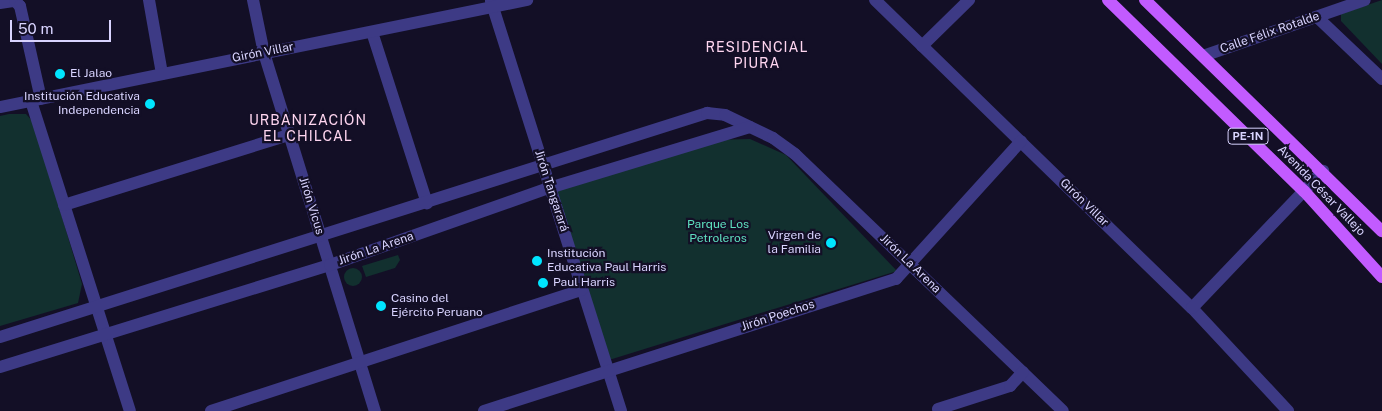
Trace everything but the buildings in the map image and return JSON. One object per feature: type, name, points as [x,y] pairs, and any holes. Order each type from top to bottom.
[{"type":"main road","name":"Avenida César Vallejo","points":[[1108,0],[1304,191],[1382,277]]},
{"type":"main road","name":"Avenida César Vallejo","points":[[1145,0],[1382,231]]},
{"type":"street","points":[[149,0],[162,74]]},
{"type":"street","name":"Jirón Vicus","points":[[253,0],[264,53],[375,411]]},
{"type":"street","name":"Girón Villar","points":[[0,107],[372,32],[491,4],[527,0]]},
{"type":"street","name":"Girón Villar","points":[[875,0],[1192,308],[1288,411]]},
{"type":"street","points":[[922,46],[969,0]]},
{"type":"street","name":"Calle Félix Rotalde","points":[[1203,56],[1366,0]]},
{"type":"street","points":[[0,3],[15,1],[20,6],[36,100],[64,205],[130,411]]},
{"type":"street","name":"Jirón Tangarará","points":[[491,4],[621,411]]},
{"type":"street","points":[[1317,17],[1382,79]]},
{"type":"street","points":[[372,32],[427,203]]},
{"type":"street","name":"Jirón La Arena","points":[[0,337],[707,113],[725,115],[773,138],[795,154],[1063,411]]},
{"type":"street","name":"Jirón La Arena","points":[[0,367],[330,265],[549,188],[750,127]]},
{"type":"street","points":[[64,205],[289,135]]},
{"type":"street","name":"Jirón Poechos","points":[[484,411],[896,279],[1020,141]]},
{"type":"street","points":[[1192,308],[1323,172]]},
{"type":"street","points":[[211,411],[582,290]]},
{"type":"street","points":[[938,410],[1010,386],[1023,372]]},
{"type":"green space","points":[[1382,0],[1382,64],[1341,21],[1341,14]]},
{"type":"green space","points":[[26,114],[34,123],[82,284],[78,303],[0,326],[0,116]]},
{"type":"green space","name":"Parque Los Petroleros","points":[[750,139],[786,155],[897,271],[609,360],[556,189],[711,140]]},
{"type":"green space","points":[[398,255],[400,260],[395,268],[366,277],[362,266]]},
{"type":"green space","points":[[353,268],[359,271],[362,277],[359,283],[353,286],[347,283],[344,277],[347,271]]},
{"type":"place","name":"El Jalao","points":[[60,74]]},
{"type":"place","name":"Institución Educativa Independencia","points":[[150,104]]},
{"type":"place","name":"Virgen de la Familia","points":[[831,243]]},
{"type":"place","name":"Institución Educativa Paul Harris","points":[[537,261]]},
{"type":"place","name":"Paul Harris","points":[[543,283]]},
{"type":"place","name":"Casino del Ejército Peruano","points":[[381,306]]},
{"type":"district","name":"RESIDENCIAL PIURA","points":[[757,56]]},
{"type":"district","name":"URBANIZACIÓN EL CHILCAL","points":[[308,128]]}]
